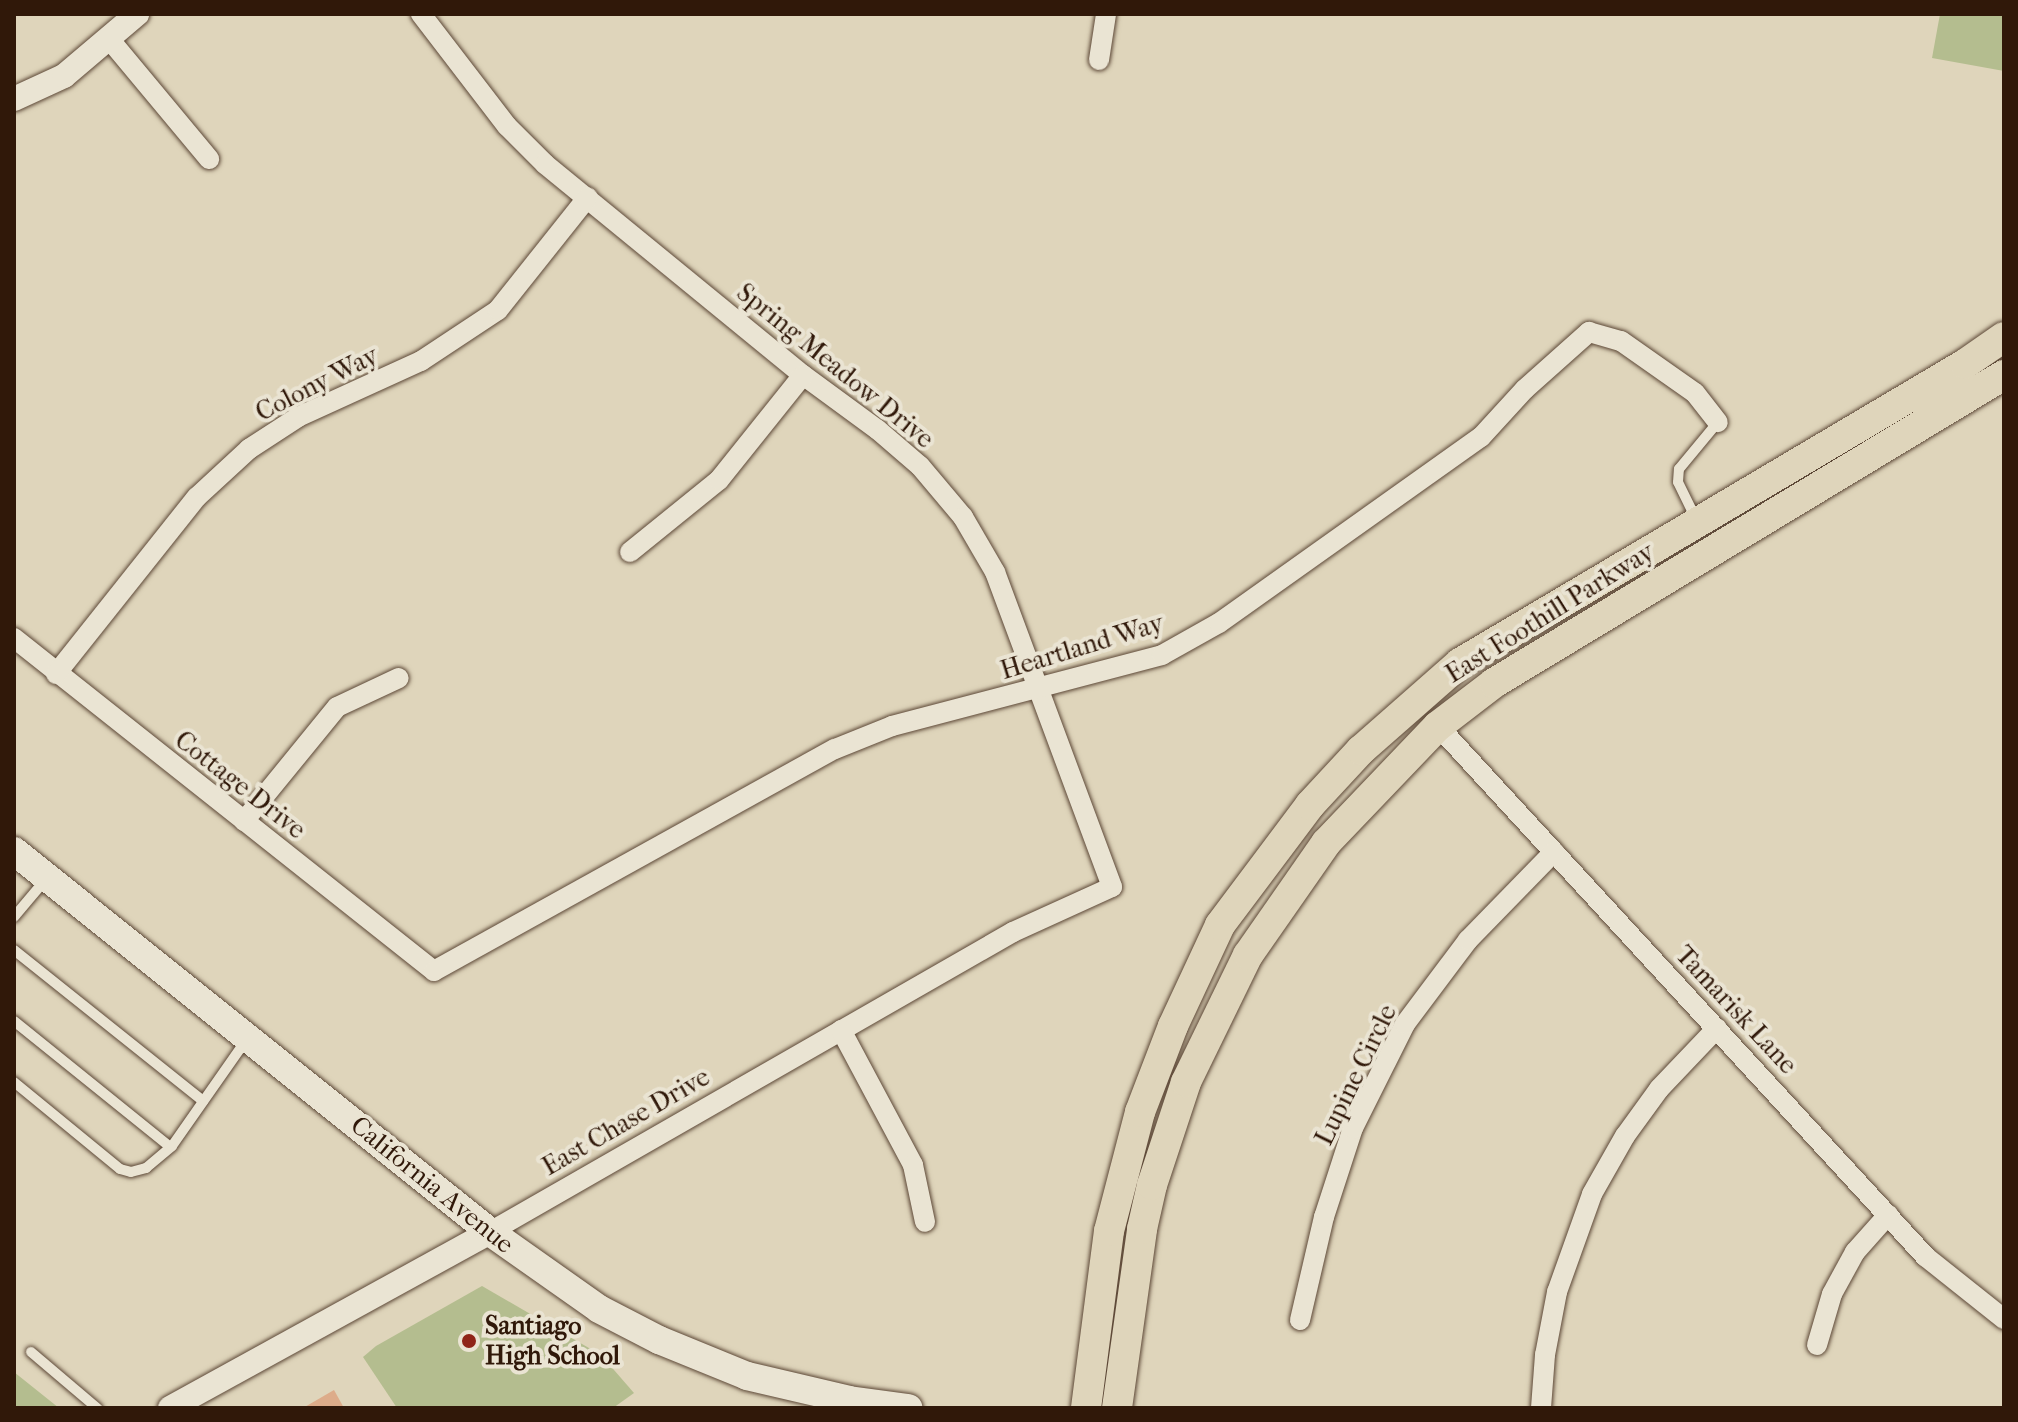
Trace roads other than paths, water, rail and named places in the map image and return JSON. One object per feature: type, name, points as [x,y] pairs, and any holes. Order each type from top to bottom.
[{"type":"main road","name":"East Foothill Parkway","points":[[1086,1408],[1109,1231],[1140,1112],[1173,1026],[1220,925],[1310,805],[1370,741],[1460,663],[1965,364],[2004,337]]},
{"type":"main road","points":[[1965,364],[2004,353]]},
{"type":"main road","name":"East Foothill Parkway","points":[[1117,1408],[1137,1257],[1152,1185],[1186,1082],[1248,955],[1317,854],[1381,782],[1438,726],[1494,683],[2004,375]]},
{"type":"main road","points":[[1438,726],[1436,711],[1443,703],[1467,682],[1562,617],[1576,595]]},
{"type":"main road","name":"California Avenue","points":[[14,851],[490,1232],[599,1309],[709,1362],[809,1392],[908,1408]]},
{"type":"street","points":[[14,99],[64,76],[137,14]]},
{"type":"street","name":"Spring Meadow Drive","points":[[421,14],[507,126],[545,164],[803,375],[920,466],[963,517],[995,572],[1112,887]]},
{"type":"street","points":[[1099,60],[1106,14]]},
{"type":"street","points":[[110,40],[209,159]]},
{"type":"street","name":"Colony Way","points":[[56,674],[197,497],[239,459],[298,417],[421,361],[498,310],[588,197]]},
{"type":"street","name":"Heartland Way","points":[[434,971],[835,749],[892,726],[1162,655],[1219,623],[1481,437],[1525,389],[1589,332],[1621,341],[1695,393],[1718,422]]},
{"type":"street","points":[[630,552],[719,480],[803,375]]},
{"type":"street","name":"Cottage Drive","points":[[14,638],[434,971]]},
{"type":"street","points":[[244,821],[337,707],[399,678]]},
{"type":"street","name":"Tamarisk Lane","points":[[1438,726],[1926,1257],[2004,1319]]},
{"type":"street","name":"Lupine Circle","points":[[1300,1320],[1324,1217],[1353,1128],[1405,1024],[1468,940],[1554,852]]},
{"type":"street","name":"East Chase Drive","points":[[170,1408],[490,1232],[1013,932],[1112,887]]},
{"type":"street","points":[[1541,1408],[1545,1355],[1557,1292],[1592,1194],[1625,1136],[1659,1089],[1717,1028]]},
{"type":"street","points":[[841,1030],[913,1165],[925,1222]]},
{"type":"street","points":[[1817,1345],[1832,1294],[1855,1252],[1888,1215]]},
{"type":"lane","points":[[1698,523],[1678,482],[1679,469],[1718,422]]},
{"type":"lane","points":[[14,917],[47,878]]},
{"type":"lane","points":[[14,950],[203,1101]]},
{"type":"lane","points":[[14,1021],[170,1147]]},
{"type":"lane","points":[[14,1082],[120,1169],[131,1172],[146,1168],[170,1147],[248,1037]]},
{"type":"lane","points":[[31,1352],[97,1408]]},
{"type":"place","name":"Santiago High School","points":[[469,1341]]}]
